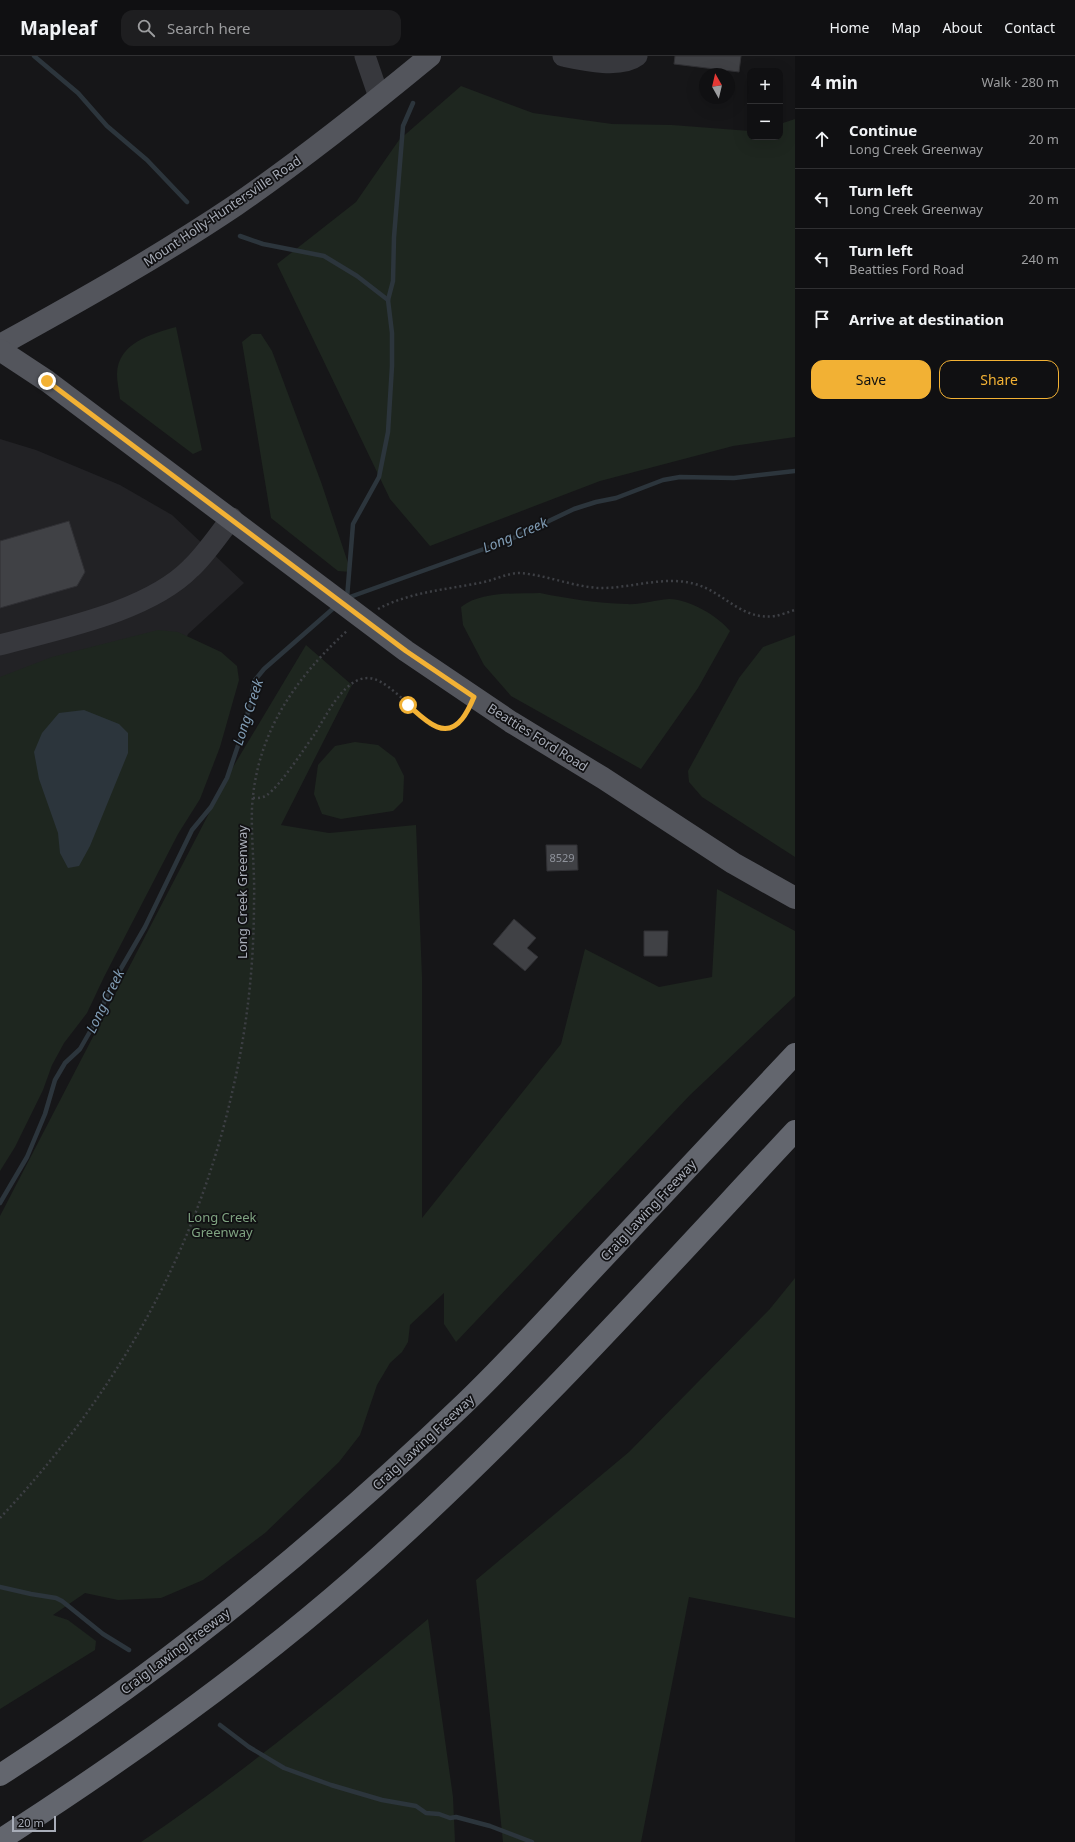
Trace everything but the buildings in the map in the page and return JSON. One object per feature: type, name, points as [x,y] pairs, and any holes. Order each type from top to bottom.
[{"type":"highway","name":"Craig Lawing Freeway","points":[[0,1775],[97,1710],[206,1627],[372,1491],[467,1402],[795,1054]]},
{"type":"highway","points":[[0,1840],[97,1775],[175,1720],[257,1658],[354,1579],[447,1494],[548,1395],[795,1131]]},
{"type":"main road","name":"Mount Holly-Huntersville Road","points":[[0,345],[62,312],[150,259],[235,205],[348,124],[430,56]]},
{"type":"main road","name":"Beatties Ford Road","points":[[0,350],[47,381],[232,518],[406,651],[511,722],[603,778],[733,863],[795,898]]},
{"type":"street","points":[[365,56],[379,97]]},
{"type":"street","points":[[563,56],[601,62],[619,62],[633,59],[637,56]]},
{"type":"street","points":[[0,645],[129,608],[161,592],[191,569],[232,518]]},
{"type":"path","points":[[373,612],[393,601],[422,592],[479,583],[520,573],[596,588],[682,582],[704,587],[741,611],[753,616],[776,616],[795,610]]},
{"type":"path","name":"Long Creek Greenway","points":[[0,1518],[63,1446],[113,1377],[150,1313],[175,1264],[214,1163],[232,1094],[248,1010],[254,904],[252,823],[253,798],[262,755],[279,712],[312,665],[353,626]]},
{"type":"path","points":[[253,798],[268,795],[279,783],[313,736],[334,703],[355,682],[368,678],[376,680],[388,687],[430,725],[436,727],[444,728],[456,724],[463,718],[474,697]]},
{"type":"shaded area","points":[[0,439],[36,450],[120,485],[172,515],[244,583],[188,634],[172,673],[0,1031]]},
{"type":"shaded area","points":[[84,710],[119,724],[128,733],[128,753],[90,846],[79,866],[68,868],[60,853],[58,833],[39,779],[34,752],[42,733],[59,713]]},
{"type":"green space","points":[[461,86],[533,113],[612,124],[672,125],[747,131],[747,140],[783,140],[783,123],[795,119],[795,437],[733,446],[600,481],[430,546],[390,499],[277,264],[356,202],[399,140]]},
{"type":"green space","points":[[176,327],[202,450],[193,454],[120,399],[117,374],[119,363],[123,355],[130,347],[147,337]]},
{"type":"green space","points":[[252,334],[261,334],[272,351],[321,482],[351,572],[338,571],[271,518],[242,342]]},
{"type":"green space","points":[[540,593],[583,600],[631,604],[669,599],[677,600],[694,605],[711,614],[730,631],[698,688],[641,769],[511,696],[484,665],[463,625],[461,607],[479,598],[499,594]]},
{"type":"green space","points":[[158,630],[178,632],[221,652],[237,666],[239,680],[220,747],[200,799],[178,834],[87,1013],[64,1043],[52,1065],[43,1090],[15,1147],[0,1171],[0,677],[52,657]]},
{"type":"green space","points":[[795,635],[795,857],[702,797],[689,782],[688,771],[739,678],[763,647]]},
{"type":"green space","name":"Long Creek Greenway","points":[[306,645],[352,685],[281,825],[329,833],[416,825],[422,977],[422,1218],[561,1044],[585,949],[659,987],[712,977],[717,889],[795,931],[795,996],[690,1095],[456,1342],[444,1324],[444,1293],[410,1325],[408,1342],[402,1352],[390,1363],[377,1385],[360,1435],[339,1462],[265,1533],[203,1580],[161,1598],[118,1600],[85,1593],[53,1615],[68,1620],[96,1641],[95,1650],[0,1709],[0,1216],[233,767]]},
{"type":"green space","points":[[355,742],[378,745],[395,758],[404,776],[403,801],[393,811],[341,819],[322,814],[314,794],[318,765],[335,746]]},
{"type":"green space","points":[[795,1278],[795,1618],[689,1597],[641,1842],[503,1842],[476,1580],[629,1452],[769,1310]]},
{"type":"green space","points":[[428,1619],[453,1797],[455,1842],[141,1842],[252,1762],[323,1706]]},
{"type":"waterway","points":[[34,56],[78,93],[107,126],[147,160],[187,202]]},
{"type":"waterway","points":[[347,598],[353,524],[379,477],[388,432],[392,366],[392,333],[388,300],[393,281],[394,237],[403,126],[413,103]]},
{"type":"waterway","points":[[240,236],[263,244],[324,256],[357,276],[388,300]]},
{"type":"waterway","name":"Long Creek","points":[[347,598],[509,540],[574,509],[616,498],[663,480],[680,477],[734,478],[795,471]]},
{"type":"waterway","name":"Long Creek","points":[[0,1203],[27,1157],[45,1114],[55,1080],[65,1063],[80,1049],[96,1021],[112,984],[145,927],[192,830],[211,807],[227,778],[245,725],[255,680],[264,669],[336,606]]},
{"type":"waterway","points":[[0,1587],[56,1598],[62,1601],[103,1634],[129,1650]]},
{"type":"waterway","points":[[220,1725],[249,1747],[284,1768],[331,1785],[382,1800],[416,1806],[426,1813],[439,1814],[450,1818],[456,1817],[490,1826],[532,1842]]},
{"type":"route","points":[[47,381],[232,518],[406,651],[474,697],[463,718],[451,727],[444,728],[430,725],[408,705]]}]
